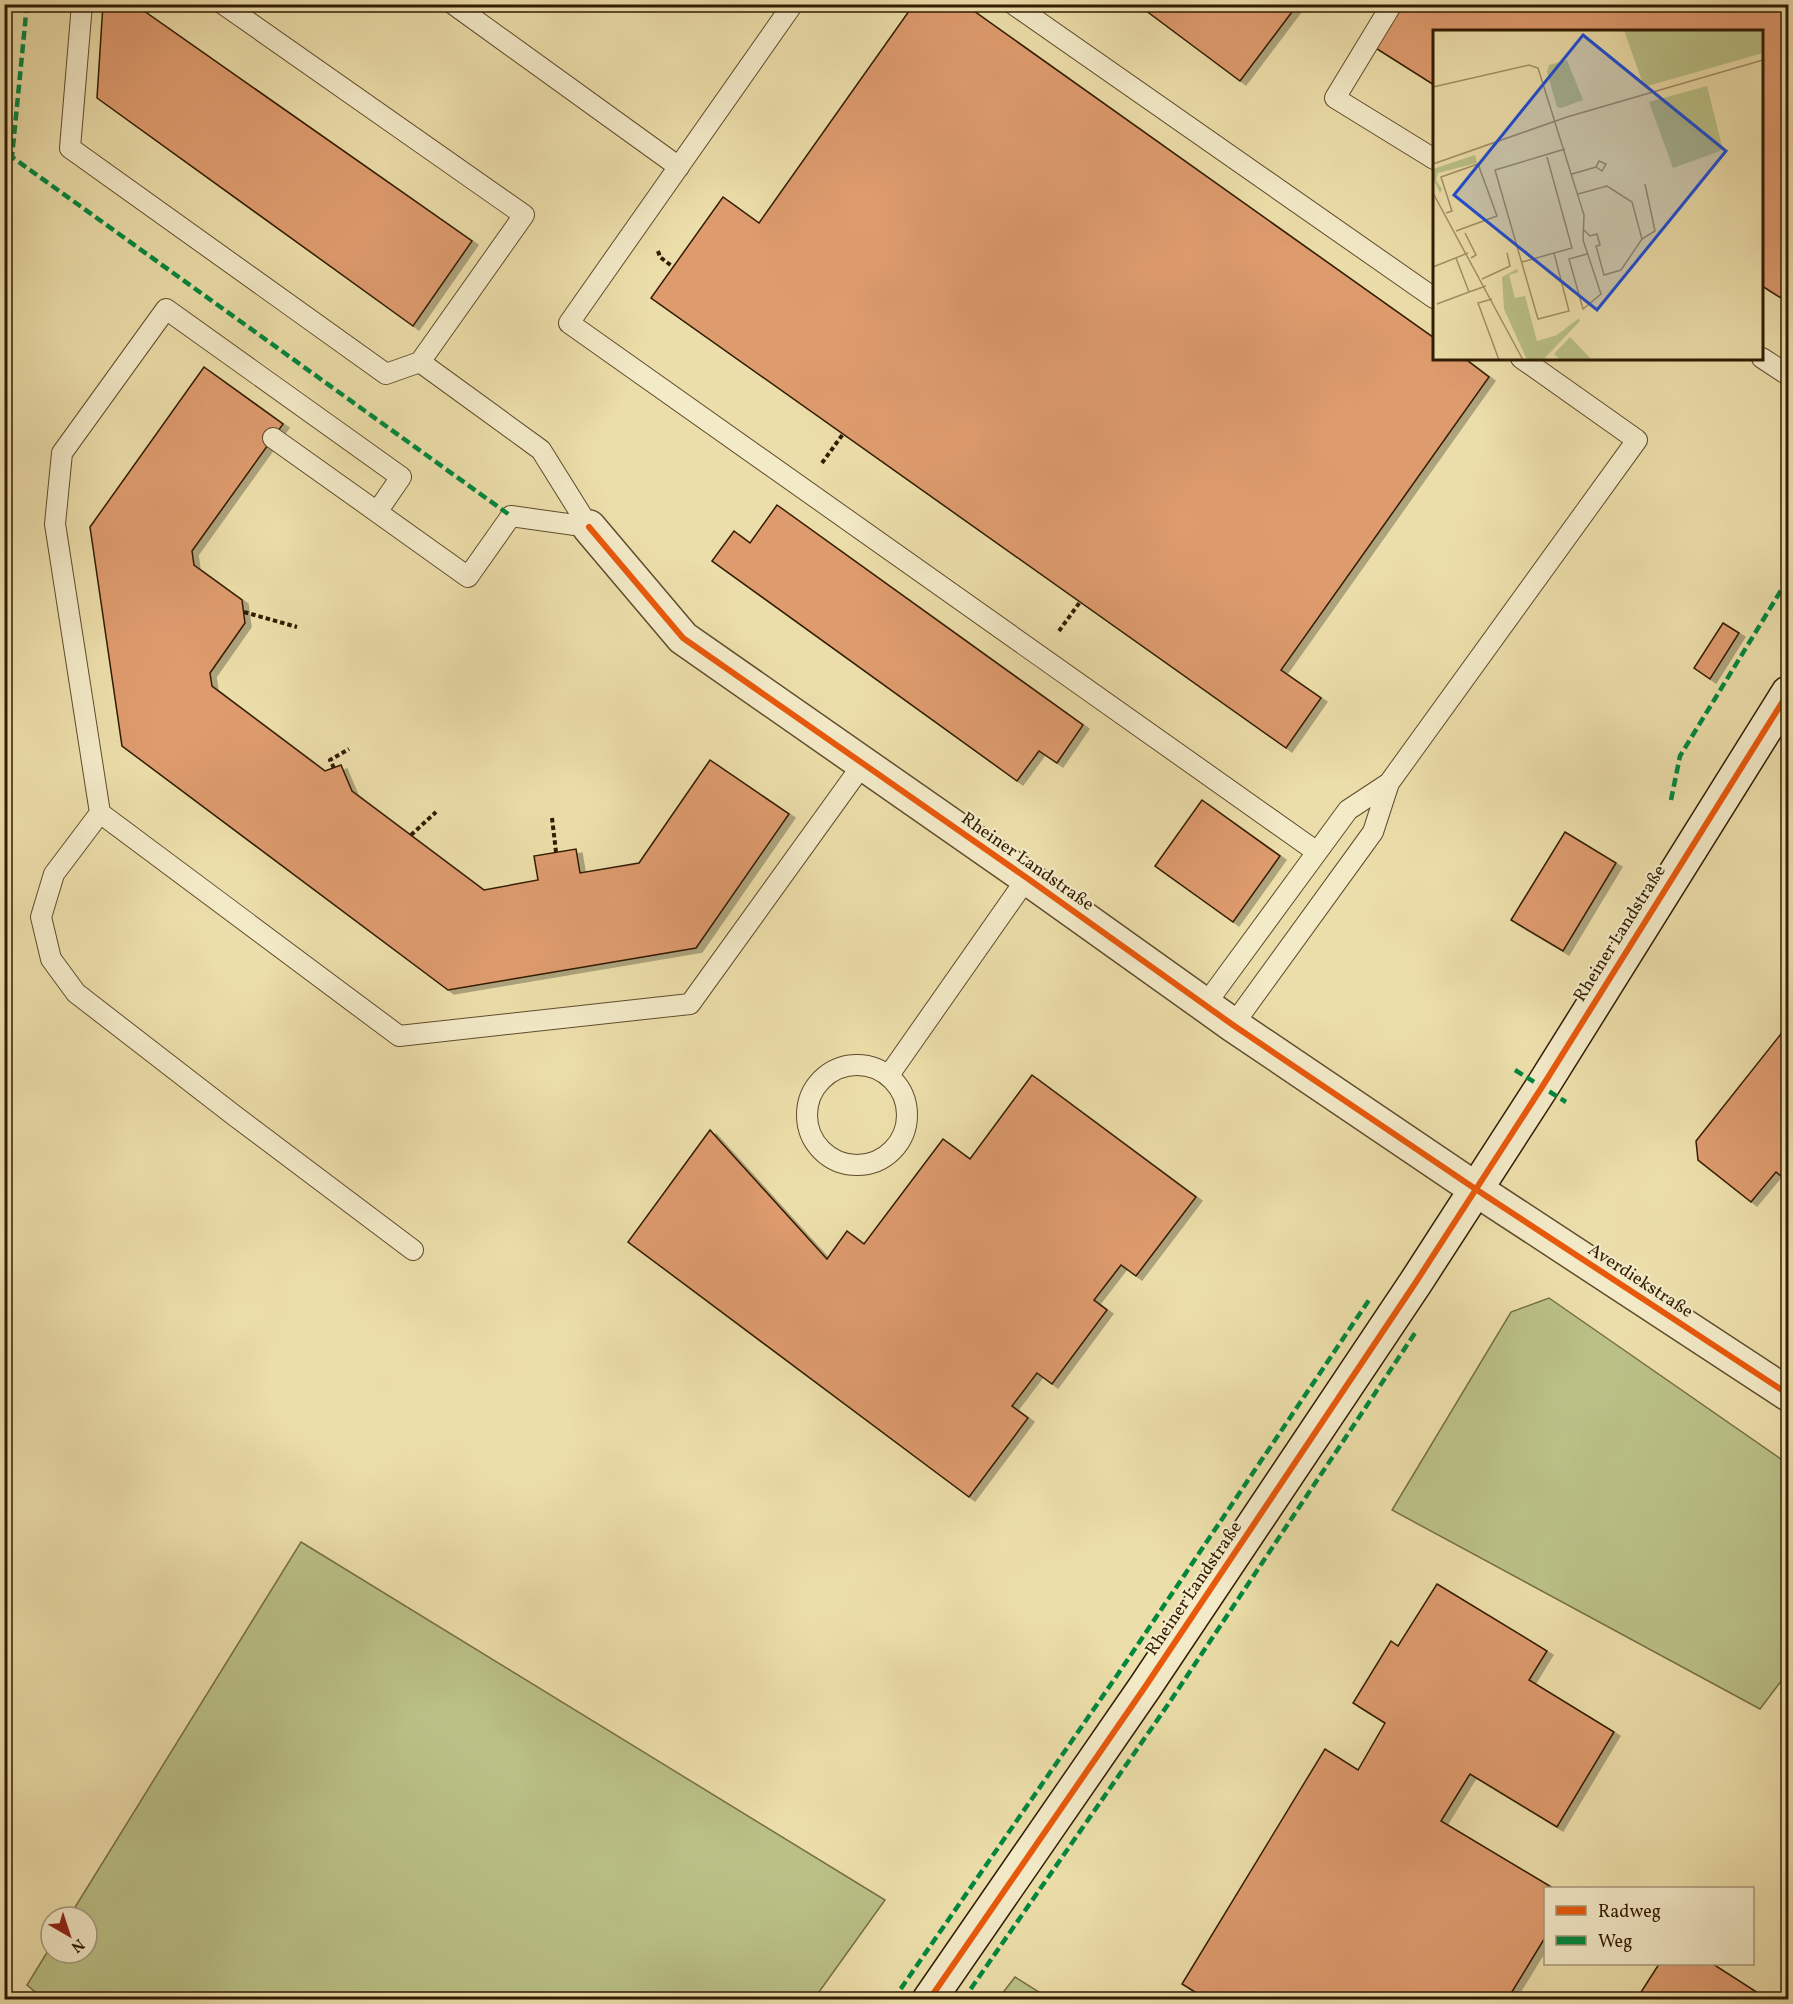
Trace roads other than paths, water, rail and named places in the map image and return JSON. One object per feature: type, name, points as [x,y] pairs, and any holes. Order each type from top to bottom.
[{"type":"street","name":"Rheiner Landstraße","points":[[589,527],[683,638],[1027,878],[1204,1005],[1477,1190]]},
{"type":"street","name":"Rheiner Landstraße","points":[[929,2000],[1145,1687],[1477,1190],[1788,693]]},
{"type":"street","name":"Averdiekstraße","points":[[1477,1190],[1788,1394]]},
{"type":"lane","points":[[82,4],[70,148],[386,374],[420,362],[525,215],[223,4]]},
{"type":"lane","points":[[453,4],[679,167]]},
{"type":"lane","points":[[793,4],[569,323],[1317,852]]},
{"type":"lane","points":[[1013,4],[1433,297]]},
{"type":"lane","points":[[1392,4],[1335,98],[1433,158]]},
{"type":"lane","points":[[377,512],[401,477],[166,309],[62,453],[55,524],[100,813],[399,1036],[690,1004],[863,764]]},
{"type":"lane","points":[[1763,359],[1788,375]]},
{"type":"lane","points":[[1233,1025],[1373,832],[1389,783],[1637,440],[1524,360]]},
{"type":"lane","points":[[420,362],[541,450],[589,527]]},
{"type":"lane","points":[[273,438],[468,577],[511,516],[589,527]]},
{"type":"lane","points":[[1204,1005],[1348,810],[1389,783]]},
{"type":"lane","points":[[100,813],[54,874],[41,917],[51,959],[76,993],[413,1250]]},
{"type":"lane","points":[[889,1075],[1027,878]]},
{"type":"lane","points":[[859,1064],[873,1067],[889,1075],[902,1093],[907,1111],[907,1125],[899,1142],[889,1153],[873,1162],[861,1165],[843,1163],[830,1158],[817,1146],[806,1118],[813,1089],[823,1077],[837,1068],[859,1064]]}]
